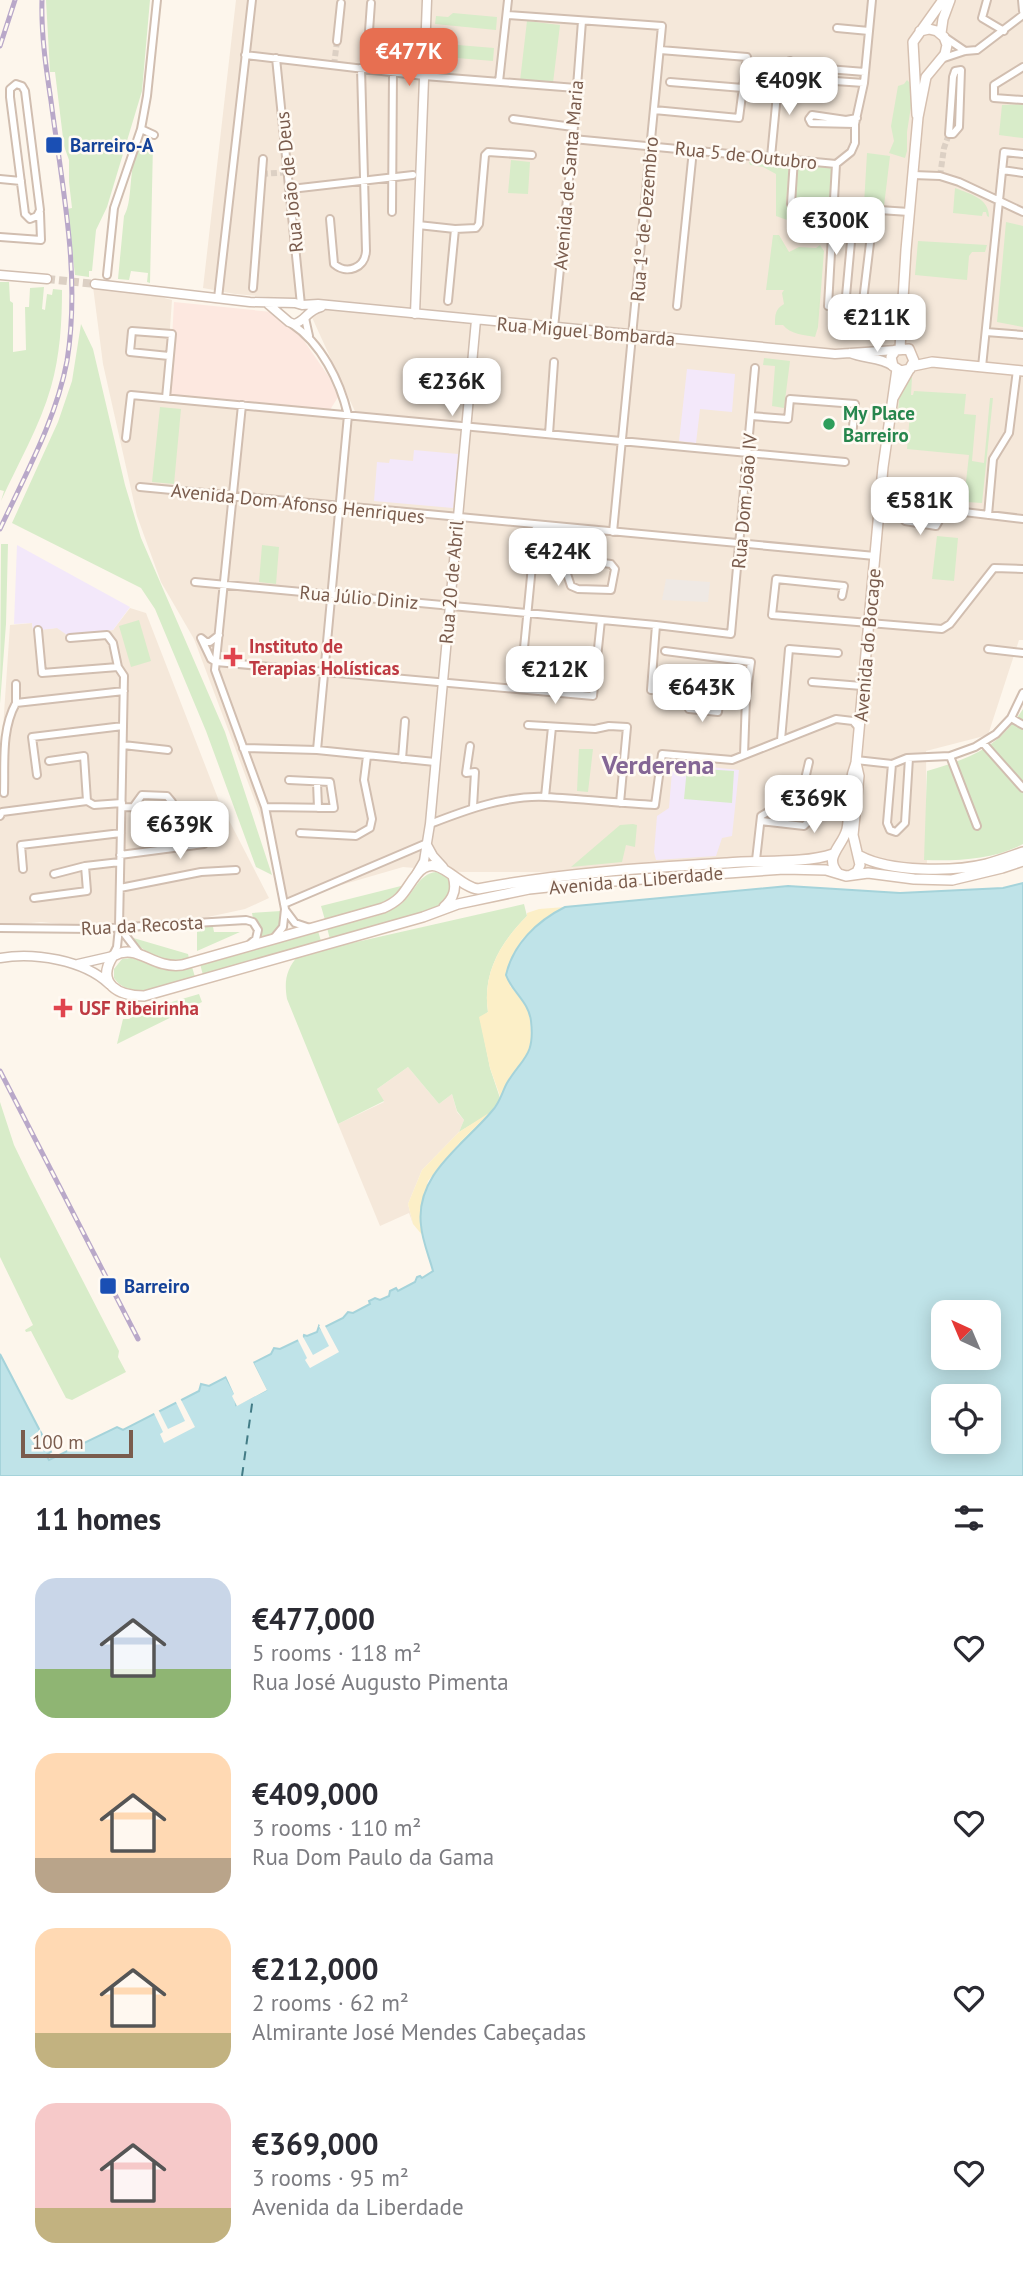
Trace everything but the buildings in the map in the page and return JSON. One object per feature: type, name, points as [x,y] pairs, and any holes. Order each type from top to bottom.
[{"type":"main road","points":[[918,117],[915,108],[913,42],[943,0]]},
{"type":"main road","points":[[895,368],[905,371],[909,341],[903,331],[909,212],[918,117],[926,77],[941,60],[947,45],[943,35],[943,19],[950,0]]},
{"type":"main road","points":[[920,31],[933,29],[943,35]]},
{"type":"main road","points":[[915,55],[925,63],[941,60]]},
{"type":"main road","name":"Rua Miguel Bombarda","points":[[907,356],[932,362],[1020,370]]},
{"type":"main road","name":"Avenida do Bocage","points":[[834,853],[847,829],[851,775],[856,761],[880,502],[891,402],[895,368],[891,357],[907,356],[891,402]]},
{"type":"main road","name":"Avenida do Bocage","points":[[856,761],[859,776],[853,835],[859,854]]},
{"type":"main road","points":[[1023,852],[985,864],[939,869],[876,864],[847,846],[834,853],[831,863],[838,873],[850,876],[868,873],[914,879],[952,880],[1023,861]]},
{"type":"main road","name":"Avenida da Liberdade","points":[[443,867],[470,888],[478,889],[603,872],[757,860],[820,859],[834,853]]},
{"type":"main road","points":[[850,876],[859,868],[859,854]]},
{"type":"main road","points":[[416,875],[427,866],[443,867]]},
{"type":"main road","name":"Avenida da Liberdade","points":[[111,985],[118,992],[129,995],[156,993],[458,904],[529,889],[784,869],[838,873]]},
{"type":"main road","name":"Avenida da Liberdade","points":[[113,956],[128,951],[156,963],[175,966],[247,947],[390,905],[407,891],[416,875]]},
{"type":"main road","points":[[437,912],[451,901],[456,887],[453,876]]},
{"type":"main road","points":[[111,985],[106,973],[113,956]]},
{"type":"street","points":[[107,275],[114,208],[141,129],[147,96],[157,0]]},
{"type":"street","points":[[218,298],[252,0]]},
{"type":"street","points":[[415,314],[427,0]]},
{"type":"street","points":[[499,82],[508,0]]},
{"type":"street","points":[[872,0],[855,143],[851,152],[836,164],[831,208],[828,306],[862,309],[874,210]]},
{"type":"street","points":[[987,0],[982,18],[1004,31]]},
{"type":"street","points":[[941,60],[965,51],[977,50],[1004,31],[1023,13],[1022,0]]},
{"type":"street","points":[[368,45],[371,3]]},
{"type":"street","points":[[337,41],[341,4]]},
{"type":"street","points":[[507,15],[582,21]]},
{"type":"street","name":"Rua 1º de Dezembro","points":[[582,21],[662,26],[634,335],[612,532]]},
{"type":"street","name":"Avenida de Santa Maria","points":[[554,328],[582,21]]},
{"type":"street","points":[[837,28],[869,31]]},
{"type":"street","points":[[943,35],[965,51]]},
{"type":"street","points":[[654,110],[739,118],[747,57],[660,50]]},
{"type":"street","points":[[245,55],[424,76],[576,88]]},
{"type":"street","name":"Rua João de Deus","points":[[276,58],[301,309],[309,336]]},
{"type":"street","points":[[771,157],[779,74],[782,65],[790,61]]},
{"type":"street","points":[[806,62],[815,68],[865,72]]},
{"type":"street","points":[[1023,67],[994,85],[994,98],[1023,100]]},
{"type":"street","points":[[330,219],[334,264],[342,270],[358,267],[365,257],[366,180],[361,68]]},
{"type":"street","points":[[815,68],[810,80],[864,83]]},
{"type":"street","points":[[955,71],[961,71],[959,127],[953,134],[949,134],[948,131],[953,77],[955,71]]},
{"type":"street","points":[[392,212],[393,72]]},
{"type":"street","points":[[779,74],[789,78]]},
{"type":"street","points":[[670,82],[743,88]]},
{"type":"street","points":[[0,237],[41,240],[40,213],[25,91],[22,86],[16,84],[10,89],[10,97],[25,214],[30,219],[40,213]]},
{"type":"street","points":[[812,115],[856,121],[818,124],[808,119],[812,115]]},
{"type":"street","points":[[513,119],[573,127]]},
{"type":"street","points":[[141,129],[154,135]]},
{"type":"street","name":"Rua 5 de Outubro","points":[[573,139],[836,164]]},
{"type":"street","points":[[677,306],[693,150]]},
{"type":"street","points":[[418,225],[472,229],[479,224],[488,152],[532,155]]},
{"type":"street","points":[[982,367],[1004,152],[1023,154]]},
{"type":"street","points":[[253,288],[263,159]]},
{"type":"street","points":[[794,159],[791,204],[909,212]]},
{"type":"street","points":[[1002,170],[1023,173]]},
{"type":"street","points":[[290,189],[413,175]]},
{"type":"street","points":[[913,175],[940,176],[959,182],[1023,212]]},
{"type":"street","points":[[0,179],[21,181]]},
{"type":"street","points":[[845,307],[854,209]]},
{"type":"street","points":[[448,301],[455,229]]},
{"type":"street","points":[[0,275],[47,279]]},
{"type":"street","name":"Rua Miguel Bombarda","points":[[95,284],[301,309],[318,304],[835,354],[882,352],[907,356]]},
{"type":"street","points":[[267,303],[309,336],[336,382],[348,415],[317,750]]},
{"type":"street","points":[[288,320],[285,310],[301,309]]},
{"type":"street","name":"Rua Miguel Bombarda","points":[[288,320],[300,323],[301,309]]},
{"type":"street","name":"Rua 20 de Abril","points":[[416,875],[424,860],[430,824],[476,320]]},
{"type":"street","points":[[166,398],[172,334],[132,331],[130,352],[169,356]]},
{"type":"street","points":[[986,332],[1023,335]]},
{"type":"street","name":"Rua Miguel Bombarda","points":[[848,352],[860,358],[888,362],[895,368]]},
{"type":"street","points":[[549,434],[554,362]]},
{"type":"street","name":"Rua Dom João IV","points":[[731,634],[755,368]]},
{"type":"street","points":[[988,515],[993,460],[1009,433],[1020,370]]},
{"type":"street","points":[[126,438],[131,395],[845,462]]},
{"type":"street","points":[[1014,398],[1023,400]]},
{"type":"street","points":[[751,416],[788,419],[790,399],[855,404],[852,438]]},
{"type":"street","points":[[242,405],[215,670],[265,807],[284,907],[284,927],[272,939]]},
{"type":"street","name":"Avenida Dom Afonso Henriques","points":[[140,487],[875,556]]},
{"type":"street","points":[[880,502],[1023,519]]},
{"type":"street","points":[[897,505],[905,521],[936,526],[945,510]]},
{"type":"street","points":[[520,689],[536,525]]},
{"type":"street","points":[[563,558],[611,564],[615,569],[611,590],[574,589],[563,558],[564,528]]},
{"type":"street","points":[[842,596],[844,586],[776,579],[772,615],[937,630],[947,628],[995,568],[1023,569]]},
{"type":"street","name":"Rua Júlio Diniz","points":[[195,582],[731,634]]},
{"type":"street","points":[[219,635],[211,642],[205,642],[201,638],[211,659],[216,662],[593,696],[601,620]]},
{"type":"street","points":[[656,625],[651,690],[746,698]]},
{"type":"street","points":[[38,630],[42,673],[118,667]]},
{"type":"street","points":[[70,638],[107,635],[113,643],[118,667],[124,676],[119,927],[113,956]]},
{"type":"street","points":[[781,740],[789,649],[838,653]]},
{"type":"street","points":[[988,649],[1023,653]]},
{"type":"street","points":[[665,651],[751,662],[746,698],[744,755]]},
{"type":"street","points":[[812,682],[862,686]]},
{"type":"street","points":[[4,793],[6,734],[9,716],[16,703],[16,684]]},
{"type":"street","points":[[16,703],[124,691]]},
{"type":"street","points":[[690,693],[689,709],[718,712],[720,695]]},
{"type":"street","points":[[856,761],[892,764],[909,758],[950,757],[996,734],[1011,718],[1023,693]]},
{"type":"street","points":[[1011,718],[1023,725]]},
{"type":"street","points":[[430,824],[473,807],[545,797],[655,805],[662,754],[732,760],[836,719],[852,721],[859,728]]},
{"type":"street","points":[[402,759],[405,721]]},
{"type":"street","points":[[528,725],[595,729],[628,727],[620,803]]},
{"type":"street","points":[[37,775],[32,737],[123,726]]},
{"type":"street","points":[[545,797],[552,727]]},
{"type":"street","points":[[982,743],[1023,788]]},
{"type":"street","points":[[123,746],[168,750]]},
{"type":"street","points":[[470,746],[466,773],[475,772],[473,807]]},
{"type":"street","points":[[243,748],[317,750],[435,762]]},
{"type":"street","points":[[48,761],[84,756],[87,801]]},
{"type":"street","points":[[300,833],[356,835],[370,828],[372,819],[364,780],[367,756]]},
{"type":"street","points":[[950,757],[977,826]]},
{"type":"street","points":[[892,764],[887,824],[890,830],[896,832],[905,823],[909,758]]},
{"type":"street","points":[[804,792],[809,762]]},
{"type":"street","points":[[265,807],[334,808],[330,782],[289,780]]},
{"type":"street","points":[[317,782],[318,808]]},
{"type":"street","points":[[757,860],[761,816],[804,792],[849,796]]},
{"type":"street","points":[[761,821],[804,826],[808,822],[810,797],[804,792]]},
{"type":"street","points":[[1,814],[87,801],[94,805],[165,808],[170,807],[172,802],[167,796],[142,796],[134,806]]},
{"type":"street","points":[[54,874],[120,858],[204,844],[215,827]]},
{"type":"street","points":[[23,869],[21,845],[121,833]]},
{"type":"street","points":[[284,907],[427,844],[443,867]]},
{"type":"street","points":[[34,898],[87,891],[85,866]]},
{"type":"street","points":[[120,887],[201,872],[236,870]]},
{"type":"street","points":[[284,907],[295,923],[312,928]]},
{"type":"street","name":"Rua da Recosta","points":[[0,928],[119,927],[249,920],[256,925],[258,933],[256,939],[247,947]]},
{"type":"street","points":[[119,927],[142,956]]},
{"type":"street","name":"Avenida da Liberdade","points":[[0,958],[22,956],[72,964],[96,973],[111,985]]},
{"type":"street","name":"Avenida da Liberdade","points":[[72,964],[113,956]]},
{"type":"shaded area","points":[[236,0],[1023,0],[1023,640],[1019,640],[988,735],[926,751],[927,873],[463,872],[403,867],[286,901],[258,809],[194,639],[161,582],[137,516],[103,364],[92,279],[172,300],[165,399],[358,418],[304,300],[235,294],[203,288]]},
{"type":"shaded area","points":[[174,302],[272,312],[300,335],[329,377],[338,397],[330,410],[169,395]]},
{"type":"shaded area","points":[[687,369],[735,374],[732,412],[700,409],[696,443],[679,441]]},
{"type":"shaded area","points":[[414,450],[458,454],[453,508],[374,501],[377,462],[389,463],[390,459],[413,461]]},
{"type":"shaded area","points":[[17,545],[130,607],[113,630],[67,635],[57,628],[33,631],[32,623],[14,624]]},
{"type":"shaded area","points":[[666,579],[710,582],[708,602],[662,600]]},
{"type":"shaded area","points":[[130,608],[146,613],[219,801],[269,898],[245,909],[139,932],[107,934],[80,926],[41,922],[0,926],[0,773],[10,625],[32,623],[33,630],[57,628],[88,633],[113,630]]},
{"type":"shaded area","points":[[682,764],[739,770],[732,836],[722,838],[716,856],[656,860],[654,852],[657,816],[669,808],[672,771]]},
{"type":"shaded area","points":[[408,1067],[439,1104],[452,1094],[457,1112],[464,1120],[459,1132],[422,1170],[408,1204],[413,1224],[409,1213],[380,1226],[338,1124],[384,1102],[377,1089]]},
{"type":"green space","points":[[46,0],[150,0],[142,91],[107,207],[96,230],[89,277],[75,275],[67,209],[72,208],[69,160],[64,146],[55,72],[50,72]]},
{"type":"green space","points":[[453,13],[497,17],[496,30],[435,24],[436,16],[448,17]]},
{"type":"green space","points":[[527,21],[560,25],[553,83],[520,81]]},
{"type":"green space","points":[[434,43],[494,48],[493,61],[433,56]]},
{"type":"green space","points":[[907,80],[914,87],[905,158],[889,153],[894,141],[891,126],[898,86]]},
{"type":"green space","points":[[1023,104],[1023,138],[999,135],[1002,105]]},
{"type":"green space","points":[[153,144],[150,283],[147,282],[148,273],[131,271],[129,280],[118,279],[124,216],[134,163],[142,147]]},
{"type":"green space","points":[[867,153],[890,156],[884,206],[864,204]]},
{"type":"green space","points":[[511,160],[530,162],[528,194],[508,193]]},
{"type":"green space","points":[[749,162],[789,165],[786,205],[791,209],[829,211],[823,223],[790,216],[790,221],[776,216],[776,174],[763,167],[750,165]]},
{"type":"green space","points":[[796,162],[839,166],[835,206],[793,202]]},
{"type":"green space","points":[[955,188],[982,201],[989,217],[986,212],[983,212],[982,216],[953,213]]},
{"type":"green space","points":[[1006,222],[1023,226],[1023,327],[997,322]]},
{"type":"green space","points":[[773,235],[779,235],[789,252],[799,247],[816,248],[820,245],[824,251],[815,337],[793,332],[783,325],[775,325],[776,313],[784,304],[784,290],[766,290]]},
{"type":"green space","points":[[918,241],[987,245],[985,252],[972,252],[969,256],[967,280],[915,275]]},
{"type":"green space","points":[[0,282],[9,282],[10,301],[13,303],[13,352],[26,350],[25,307],[29,307],[30,288],[44,287],[42,309],[45,310],[47,294],[52,295],[53,289],[62,290],[60,339],[51,387],[35,430],[1,501],[4,491],[0,490]]},
{"type":"green space","points":[[81,324],[93,349],[125,485],[141,538],[225,732],[272,875],[256,867],[206,731],[155,609],[141,588],[12,523],[58,422],[72,381]]},
{"type":"green space","points":[[764,358],[790,361],[784,408],[772,406],[775,366],[763,365]]},
{"type":"green space","points":[[901,377],[912,377],[911,395],[914,391],[966,394],[964,414],[976,415],[972,461],[984,463],[990,398],[993,398],[982,503],[967,502],[964,499],[969,455],[907,449],[910,413],[898,412]]},
{"type":"green space","points":[[160,407],[181,409],[174,484],[152,482]]},
{"type":"green space","points":[[937,536],[958,538],[954,581],[932,579]]},
{"type":"green space","points":[[1,544],[8,544],[0,704]]},
{"type":"green space","points":[[262,545],[279,547],[276,584],[259,582]]},
{"type":"green space","points":[[139,620],[151,661],[131,667],[119,626]]},
{"type":"green space","points":[[1023,709],[1023,844],[1000,853],[975,858],[924,860],[927,771],[970,756],[993,743]]},
{"type":"green space","points":[[579,749],[593,749],[588,792],[577,791]]},
{"type":"green space","points":[[687,768],[734,771],[732,803],[684,799]]},
{"type":"green space","points":[[620,825],[637,825],[635,847],[626,845],[622,862],[571,867]]},
{"type":"green space","points":[[436,872],[446,877],[451,888],[450,894],[441,904],[404,919],[330,939],[327,928],[393,909],[405,900],[425,876]]},
{"type":"green space","points":[[405,885],[378,904],[325,920],[321,906]]},
{"type":"green space","points":[[524,904],[527,916],[509,936],[495,959],[488,984],[488,1012],[480,1018],[490,1068],[500,1098],[531,1048],[436,1262],[425,1242],[420,1223],[460,1142],[489,1114],[459,1132],[464,1120],[457,1111],[452,1094],[439,1104],[408,1067],[377,1089],[384,1101],[338,1124],[287,999],[287,975],[299,955]]},
{"type":"green space","points":[[281,911],[280,926],[260,938],[252,913]]},
{"type":"green space","points":[[197,927],[213,927],[214,932],[240,932],[197,951]]},
{"type":"green space","points":[[318,931],[321,941],[203,975],[200,964]]},
{"type":"green space","points":[[130,937],[188,954],[189,958],[172,960],[156,957]]},
{"type":"green space","points":[[131,958],[166,970],[192,967],[195,977],[152,990],[131,989],[114,978],[114,969],[122,959]]},
{"type":"green space","points":[[199,994],[202,1002],[117,1044],[123,1019]]},
{"type":"green space","points":[[0,1102],[14,1145],[119,1351],[118,1357],[126,1372],[72,1400],[66,1398],[31,1331],[26,1332],[25,1330],[33,1325],[0,1257]]},
{"type":"sand","points":[[565,907],[522,939],[508,967],[510,986],[530,1010],[531,1048],[523,1064],[507,1083],[501,1099],[490,1068],[479,1017],[488,1012],[491,971],[509,936],[527,913]]},
{"type":"sand","points":[[492,1111],[460,1142],[428,1181],[420,1223],[423,1236],[413,1224],[408,1204],[422,1170],[459,1132]]},
{"type":"water","points":[[1023,883],[1023,1476],[0,1476],[0,1354],[51,1452],[46,1455],[49,1460],[117,1427],[123,1430],[199,1391],[201,1384],[209,1386],[226,1377],[235,1394],[236,1405],[266,1390],[253,1363],[271,1354],[274,1348],[280,1349],[304,1335],[317,1332],[319,1326],[321,1329],[343,1318],[348,1312],[353,1313],[370,1304],[369,1301],[389,1296],[390,1291],[396,1288],[398,1291],[415,1282],[417,1277],[422,1278],[433,1271],[421,1225],[421,1207],[426,1190],[433,1175],[495,1108],[529,1049],[532,1033],[530,1014],[506,975],[520,944],[545,919],[565,907],[788,886],[900,893],[1003,888]]},
{"type":"pier","points":[[324,1324],[339,1352],[310,1368],[297,1338],[302,1335],[313,1355],[329,1346],[319,1326]]},
{"type":"pier","points":[[252,1360],[267,1390],[237,1406],[225,1374],[230,1372],[240,1391],[256,1383],[247,1363]]},
{"type":"pier","points":[[180,1398],[195,1427],[164,1443],[160,1434],[163,1432],[153,1411],[158,1409],[168,1429],[185,1421],[175,1400]]},
{"type":"ferry route","points":[[242,1476],[253,1397]]},
{"type":"tunnel","points":[[334,65],[337,41]]},
{"type":"tunnel","points":[[365,69],[368,45]]},
{"type":"tunnel","points":[[790,61],[806,62]]},
{"type":"tunnel","points":[[788,78],[806,79]]},
{"type":"tunnel","points":[[940,176],[949,134]]},
{"type":"tunnel","points":[[262,174],[289,172]]},
{"type":"tunnel","points":[[47,279],[95,284]]},
{"type":"railway","points":[[0,46],[15,0]]},
{"type":"railway","points":[[0,529],[39,447],[55,405],[67,361],[71,329],[71,263],[65,198],[46,64],[42,0]]},
{"type":"railway","points":[[0,1071],[138,1339]]},
{"type":"place","name":"Barreiro-A","points":[[54,145]]},
{"type":"place","name":"My Place Barreiro","points":[[829,424]]},
{"type":"place","name":"Instituto de Terapias Holísticas","points":[[233,657]]},
{"type":"place","name":"USF Ribeirinha","points":[[63,1008]]},
{"type":"place","name":"Barreiro","points":[[108,1286]]},
{"type":"district","name":"Verderena","points":[[658,765]]}]
